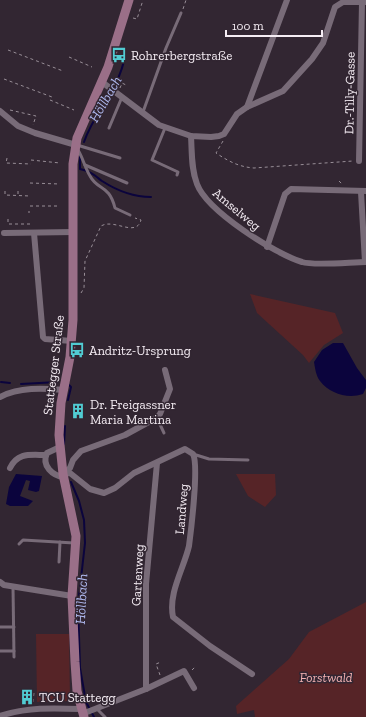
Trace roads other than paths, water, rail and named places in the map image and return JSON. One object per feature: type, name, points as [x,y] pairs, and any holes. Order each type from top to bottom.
[{"type":"main road","name":"Stattegger Straße","points":[[82,713],[75,669],[72,596],[76,543],[60,447],[60,414],[72,341],[74,296],[73,164],[76,145],[113,90],[129,0]]},
{"type":"street","points":[[247,107],[287,0]]},
{"type":"street","points":[[113,90],[151,120],[165,128],[191,136],[211,137],[224,134],[237,114],[247,107],[283,91],[312,59],[323,43],[335,7],[343,2],[364,2]]},
{"type":"street","name":"Dr.-Tilly-Gasse","points":[[359,161],[364,2]]},
{"type":"street","points":[[2,110],[18,126],[32,132],[76,145]]},
{"type":"street","name":"Amselweg","points":[[191,136],[193,172],[201,192],[237,227],[267,247],[303,263],[366,262]]},
{"type":"street","name":"Amselweg","points":[[267,247],[285,194],[291,189],[364,191]]},
{"type":"street","points":[[364,191],[366,262]]},
{"type":"street","points":[[4,233],[74,232]]},
{"type":"street","points":[[34,233],[43,337],[45,339],[72,341]]},
{"type":"street","points":[[64,475],[70,468],[73,460],[81,451],[125,435],[156,418],[160,414],[170,389],[170,383],[166,370]]},
{"type":"street","points":[[0,396],[14,391],[64,390]]},
{"type":"street","points":[[60,447],[49,451],[46,455],[47,466],[52,473],[55,476],[70,473],[90,489],[104,493],[115,488],[134,473],[157,463],[170,454],[184,449],[193,454]]},
{"type":"street","name":"Landweg","points":[[193,454],[195,457],[194,489],[189,546],[177,583],[172,608],[173,617],[210,646],[252,674]]},
{"type":"street","points":[[10,468],[14,461],[24,455],[46,455]]},
{"type":"street","name":"Gartenweg","points":[[146,689],[146,584],[157,463]]},
{"type":"street","points":[[0,582],[13,586],[72,596]]},
{"type":"street","points":[[0,716],[33,709],[49,708],[82,713],[146,689],[184,671],[194,688]]},
{"type":"lane","points":[[142,113],[166,48],[181,13]]},
{"type":"lane","points":[[109,128],[113,90]]},
{"type":"lane","points":[[165,128],[152,160],[178,172],[177,175]]},
{"type":"lane","points":[[76,145],[120,158]]},
{"type":"lane","points":[[76,145],[91,178],[107,190],[112,198],[115,208],[130,215]]},
{"type":"lane","points":[[85,165],[127,183]]},
{"type":"lane","points":[[156,418],[164,433]]},
{"type":"lane","points":[[193,454],[209,459],[248,460]]},
{"type":"lane","points":[[19,544],[24,540],[76,543]]},
{"type":"lane","points":[[59,562],[60,542]]},
{"type":"lane","points":[[13,586],[14,657]]},
{"type":"lane","points":[[0,627],[14,627]]},
{"type":"lane","points":[[0,651],[14,651]]},
{"type":"lane","points":[[96,708],[105,717]]},
{"type":"waterway","name":"Höllbach","points":[[84,142],[94,120],[118,79],[125,56]]},
{"type":"waterway","points":[[80,157],[80,169],[89,172],[119,190],[138,196],[151,197]]},
{"type":"waterway","name":"Höllbach","points":[[1,382],[10,383]]},
{"type":"waterway","name":"Höllbach","points":[[21,384],[58,382]]},
{"type":"waterway","name":"Höllbach","points":[[68,400],[71,387],[69,385]]},
{"type":"waterway","name":"Höllbach","points":[[64,444],[65,426]]},
{"type":"waterway","name":"Höllbach","points":[[71,482],[79,501],[84,520],[85,543],[78,605],[80,668],[86,702],[94,717]]},
{"type":"place","name":"Rohrerbergstraße","points":[[119,55]]},
{"type":"place","name":"Andritz-Ursprung","points":[[77,350]]},
{"type":"place","name":"Dr. Freigassner Maria Martina","points":[[78,411]]},
{"type":"place","name":"TCU Stattegg","points":[[27,697]]},
{"type":"park label","name":"Forstwald","points":[[326,677]]}]
